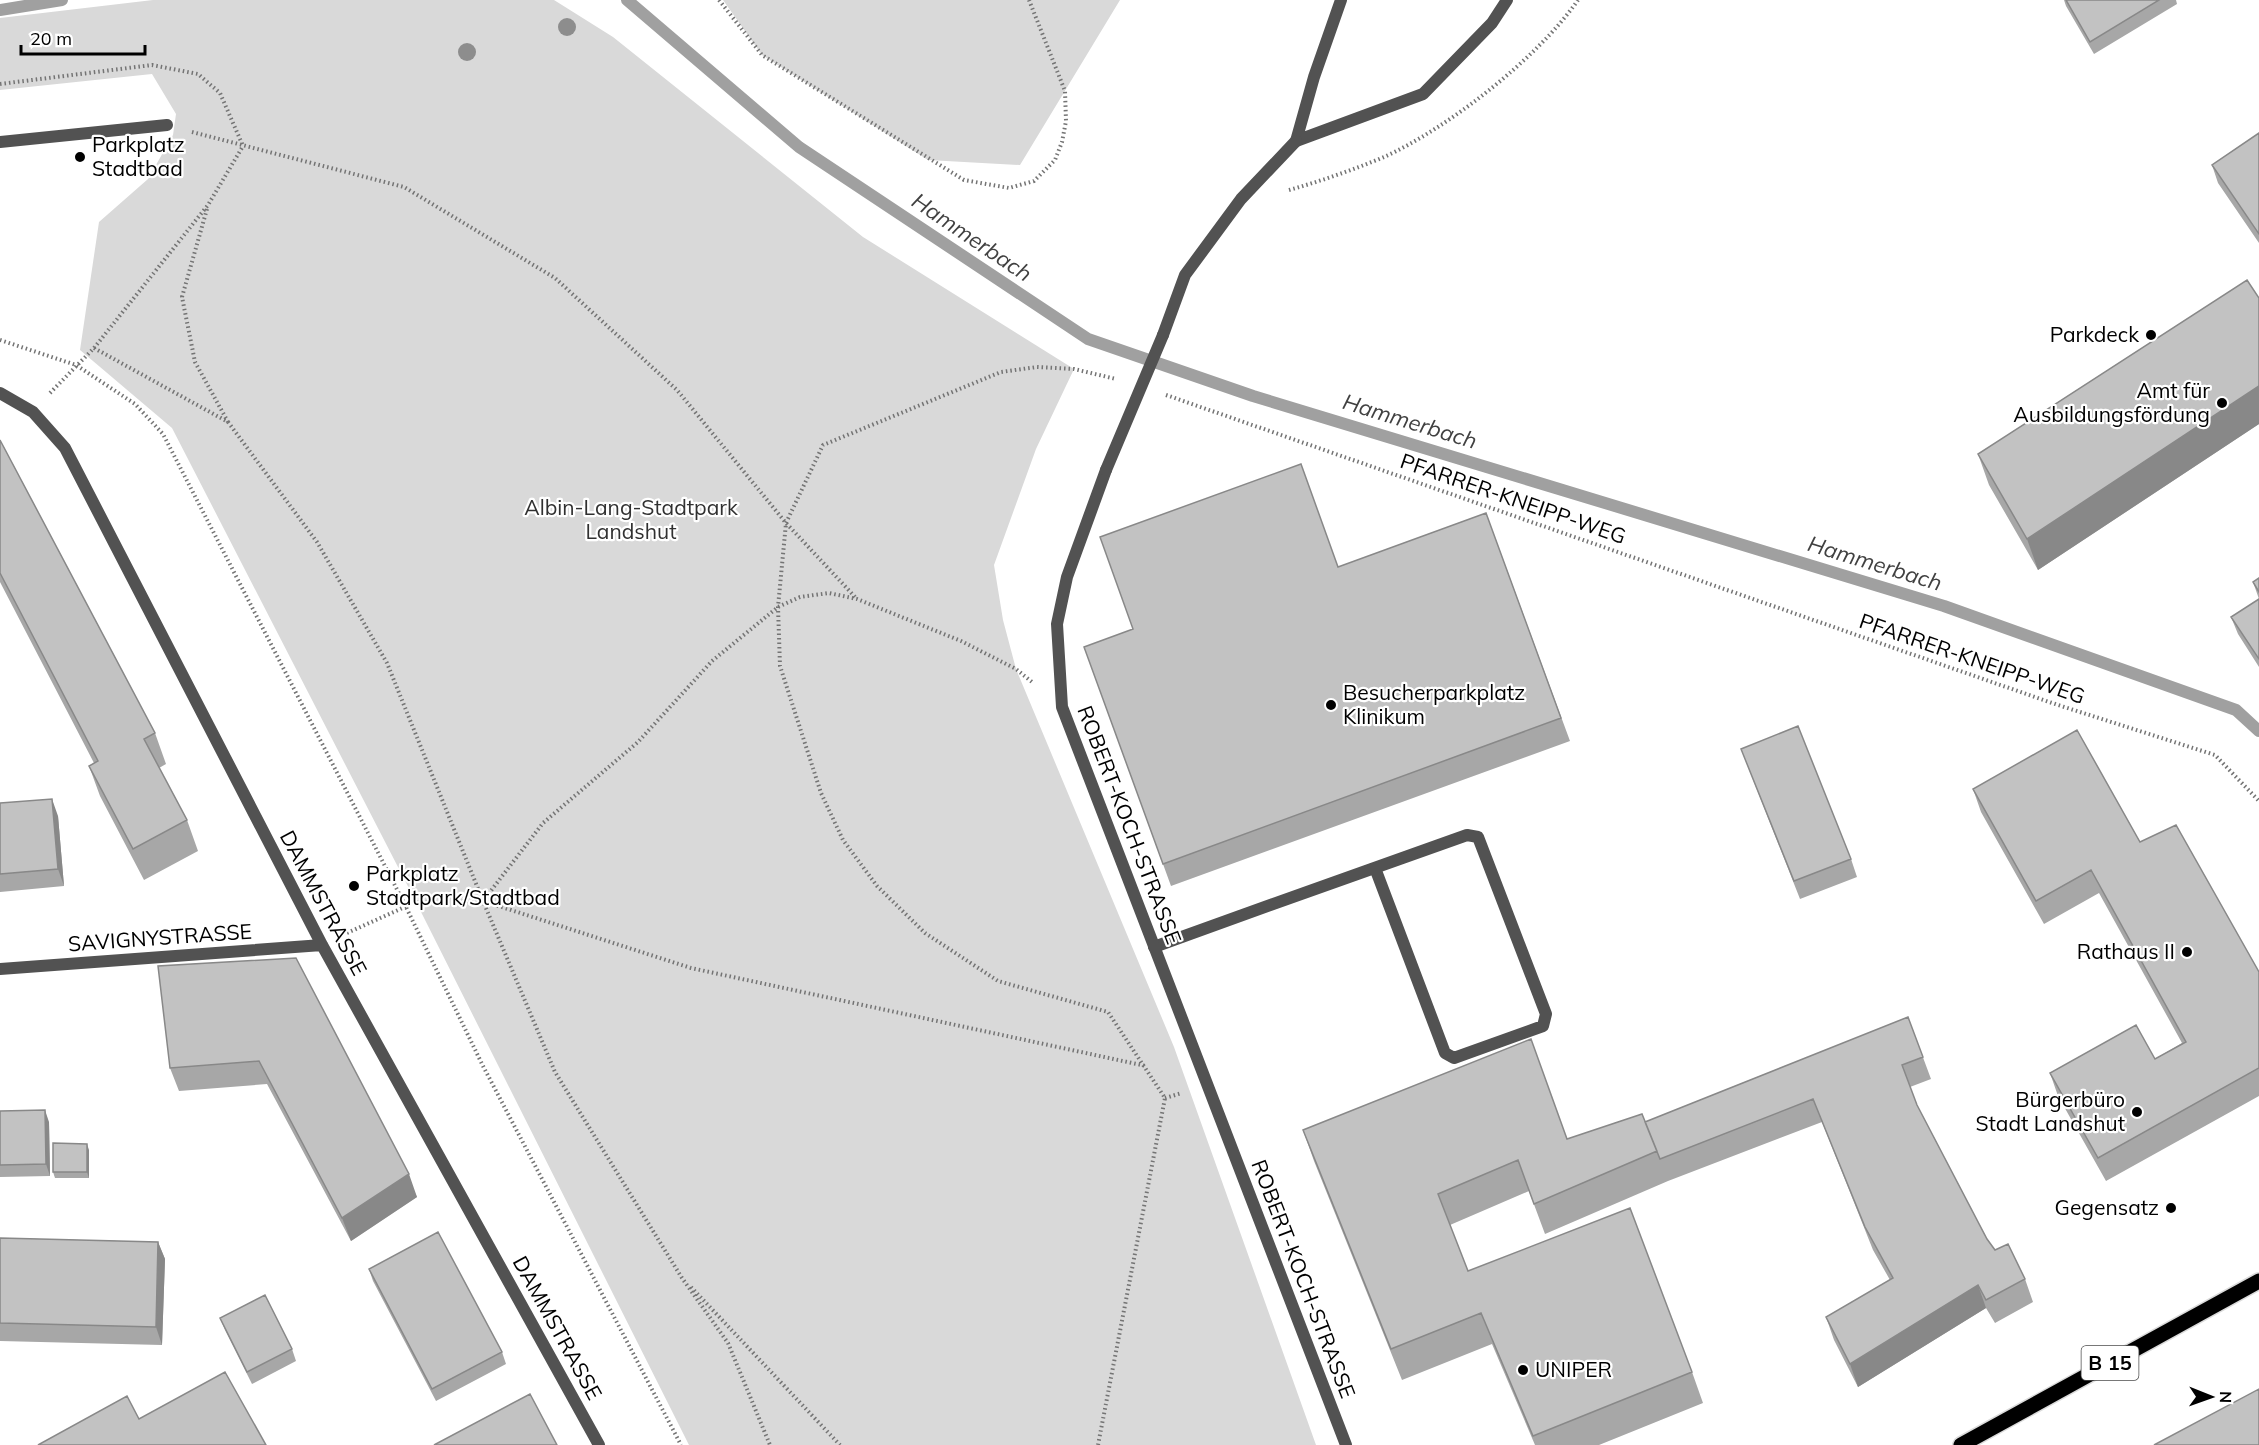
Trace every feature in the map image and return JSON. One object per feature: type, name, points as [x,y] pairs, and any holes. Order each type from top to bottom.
[{"type":"main road","name":"B 15","points":[[1961,1445],[2259,1281]]},
{"type":"street","points":[[1296,141],[1314,77],[1341,0]]},
{"type":"street","points":[[1296,141],[1423,94],[1492,23],[1507,0]]},
{"type":"street","points":[[0,142],[167,125]]},
{"type":"street","name":"ROBERT-KOCH-STRASSE","points":[[1296,141],[1241,199],[1185,275],[1163,335],[1106,470],[1066,578],[1058,624],[1062,707],[1346,1445]]},
{"type":"street","name":"DAMMSTRASSE","points":[[0,393],[33,412],[65,448],[322,945],[599,1445]]},
{"type":"street","points":[[1154,946],[1467,835],[1478,837],[1546,1014],[1543,1026],[1454,1058],[1445,1053],[1375,868]]},
{"type":"street","name":"SAVIGNYSTRASSE","points":[[0,969],[322,945]]},
{"type":"path","points":[[719,0],[762,55],[964,180],[1009,188],[1034,182],[1055,160],[1062,142],[1066,121],[1065,91],[1029,0]]},
{"type":"path","points":[[0,84],[152,65],[198,74],[220,93],[243,146]]},
{"type":"path","points":[[167,125],[404,187],[555,278],[677,390],[786,523],[857,599]]},
{"type":"path","points":[[33,412],[94,348],[208,205],[243,146]]},
{"type":"path","points":[[208,205],[182,297],[195,362],[228,422],[317,542],[387,663],[483,902],[555,1072],[682,1278],[728,1343],[770,1445]]},
{"type":"path","points":[[0,340],[76,365],[135,404],[163,434],[405,905],[483,1066],[681,1445]]},
{"type":"path","points":[[94,348],[228,422]]},
{"type":"path","points":[[1098,1445],[1166,1098],[1108,1012],[998,981],[925,933],[877,886],[843,840],[821,793],[780,666],[778,607],[786,523],[823,445],[1000,372],[1037,367],[1074,369],[1120,381]]},
{"type":"path","name":"PFARRER-KNEIPP-WEG","points":[[1162,394],[2058,705],[2215,755],[2259,801]]},
{"type":"path","points":[[483,902],[543,823],[638,742],[712,661],[778,607],[800,597],[829,593],[857,599],[961,641],[1016,669],[1062,707]]},
{"type":"path","points":[[322,945],[405,905],[416,902],[483,902],[691,968],[1146,1066]]},
{"type":"path","points":[[682,1278],[840,1445]]},
{"type":"green space","name":"Albin-Lang-Stadtpark Landshut","points":[[153,0],[554,0],[613,37],[863,237],[1074,369],[1036,449],[994,565],[1003,620],[1016,669],[1174,1047],[1316,1445],[689,1445],[416,902],[172,428],[80,350],[99,222],[148,179],[173,135],[176,114],[152,74],[0,90],[0,18]]},
{"type":"green space","points":[[723,0],[1120,0],[1020,165],[928,160],[762,55]]},
{"type":"building","points":[[2066,0],[2159,0],[2090,42]]},
{"type":"building","points":[[2259,133],[2259,234],[2212,165]]},
{"type":"building","points":[[2247,280],[2259,298],[2259,386],[2027,539],[1978,454]]},
{"type":"building","points":[[0,440],[155,733],[144,739],[187,820],[133,849],[89,766],[98,761],[0,573]]},
{"type":"building","name":"Besucherparkplatz Klinikum","points":[[1301,464],[1338,567],[1486,513],[1561,718],[1163,864],[1084,647],[1133,629],[1100,537]]},
{"type":"building","points":[[2259,578],[2259,592],[2253,582]]},
{"type":"building","points":[[2259,599],[2259,659],[2231,617]]},
{"type":"building","points":[[1798,726],[1851,859],[1794,881],[1741,749]]},
{"type":"building","name":"Rathaus II","points":[[2077,730],[2140,842],[2176,825],[2259,972],[2259,1068],[2098,1158],[2050,1073],[2136,1025],[2155,1059],[2186,1042],[2091,870],[2036,901],[1973,789]]},
{"type":"building","points":[[52,799],[58,869],[0,874],[0,803]]},
{"type":"building","points":[[296,958],[409,1174],[342,1218],[259,1061],[170,1068],[158,966]]},
{"type":"building","points":[[1908,1017],[1923,1057],[1902,1065],[1917,1105],[1987,1239],[1995,1250],[2008,1244],[2025,1279],[1986,1300],[1978,1285],[1850,1364],[1826,1317],[1893,1278],[1865,1227],[1813,1099],[1660,1159],[1645,1122]]},
{"type":"building","points":[[1531,1039],[1567,1139],[1642,1114],[1657,1151],[1534,1204],[1518,1160],[1438,1194],[1468,1271],[1630,1208],[1692,1372],[1533,1436],[1481,1313],[1391,1349],[1303,1130]]},
{"type":"building","points":[[45,1110],[46,1164],[0,1165],[0,1111]]},
{"type":"building","points":[[53,1143],[87,1144],[87,1172],[53,1172]]},
{"type":"building","points":[[438,1232],[502,1352],[432,1389],[369,1269]]},
{"type":"building","points":[[0,1238],[158,1242],[156,1327],[0,1323]]},
{"type":"building","points":[[265,1295],[292,1349],[247,1372],[220,1318]]},
{"type":"building","points":[[225,1372],[266,1445],[38,1445],[127,1396],[139,1419]]},
{"type":"building","points":[[2259,1389],[2259,1445],[2154,1445]]},
{"type":"building","points":[[530,1394],[557,1445],[434,1445]]},
{"type":"waterway","name":"Hammerbach","points":[[0,10],[62,0]]},
{"type":"waterway","name":"Hammerbach","points":[[627,0],[799,147],[1088,339],[1253,396],[1944,606],[2236,710],[2259,731]]},
{"type":"place","name":"Parkplatz Stadtbad","points":[[80,157]]},
{"type":"place","name":"Parkdeck","points":[[2151,335]]},
{"type":"place","name":"Amt für Ausbildungsfördung","points":[[2222,403]]},
{"type":"place","name":"Besucherparkplatz Klinikum","points":[[1331,705]]},
{"type":"place","name":"Parkplatz Stadtpark/Stadtbad","points":[[354,886]]},
{"type":"place","name":"Rathaus II","points":[[2187,952]]},
{"type":"place","name":"Bürgerbüro Stadt Landshut","points":[[2137,1112]]},
{"type":"place","name":"Gegensatz","points":[[2171,1208]]},
{"type":"place","name":"UNIPER","points":[[1523,1370]]}]
